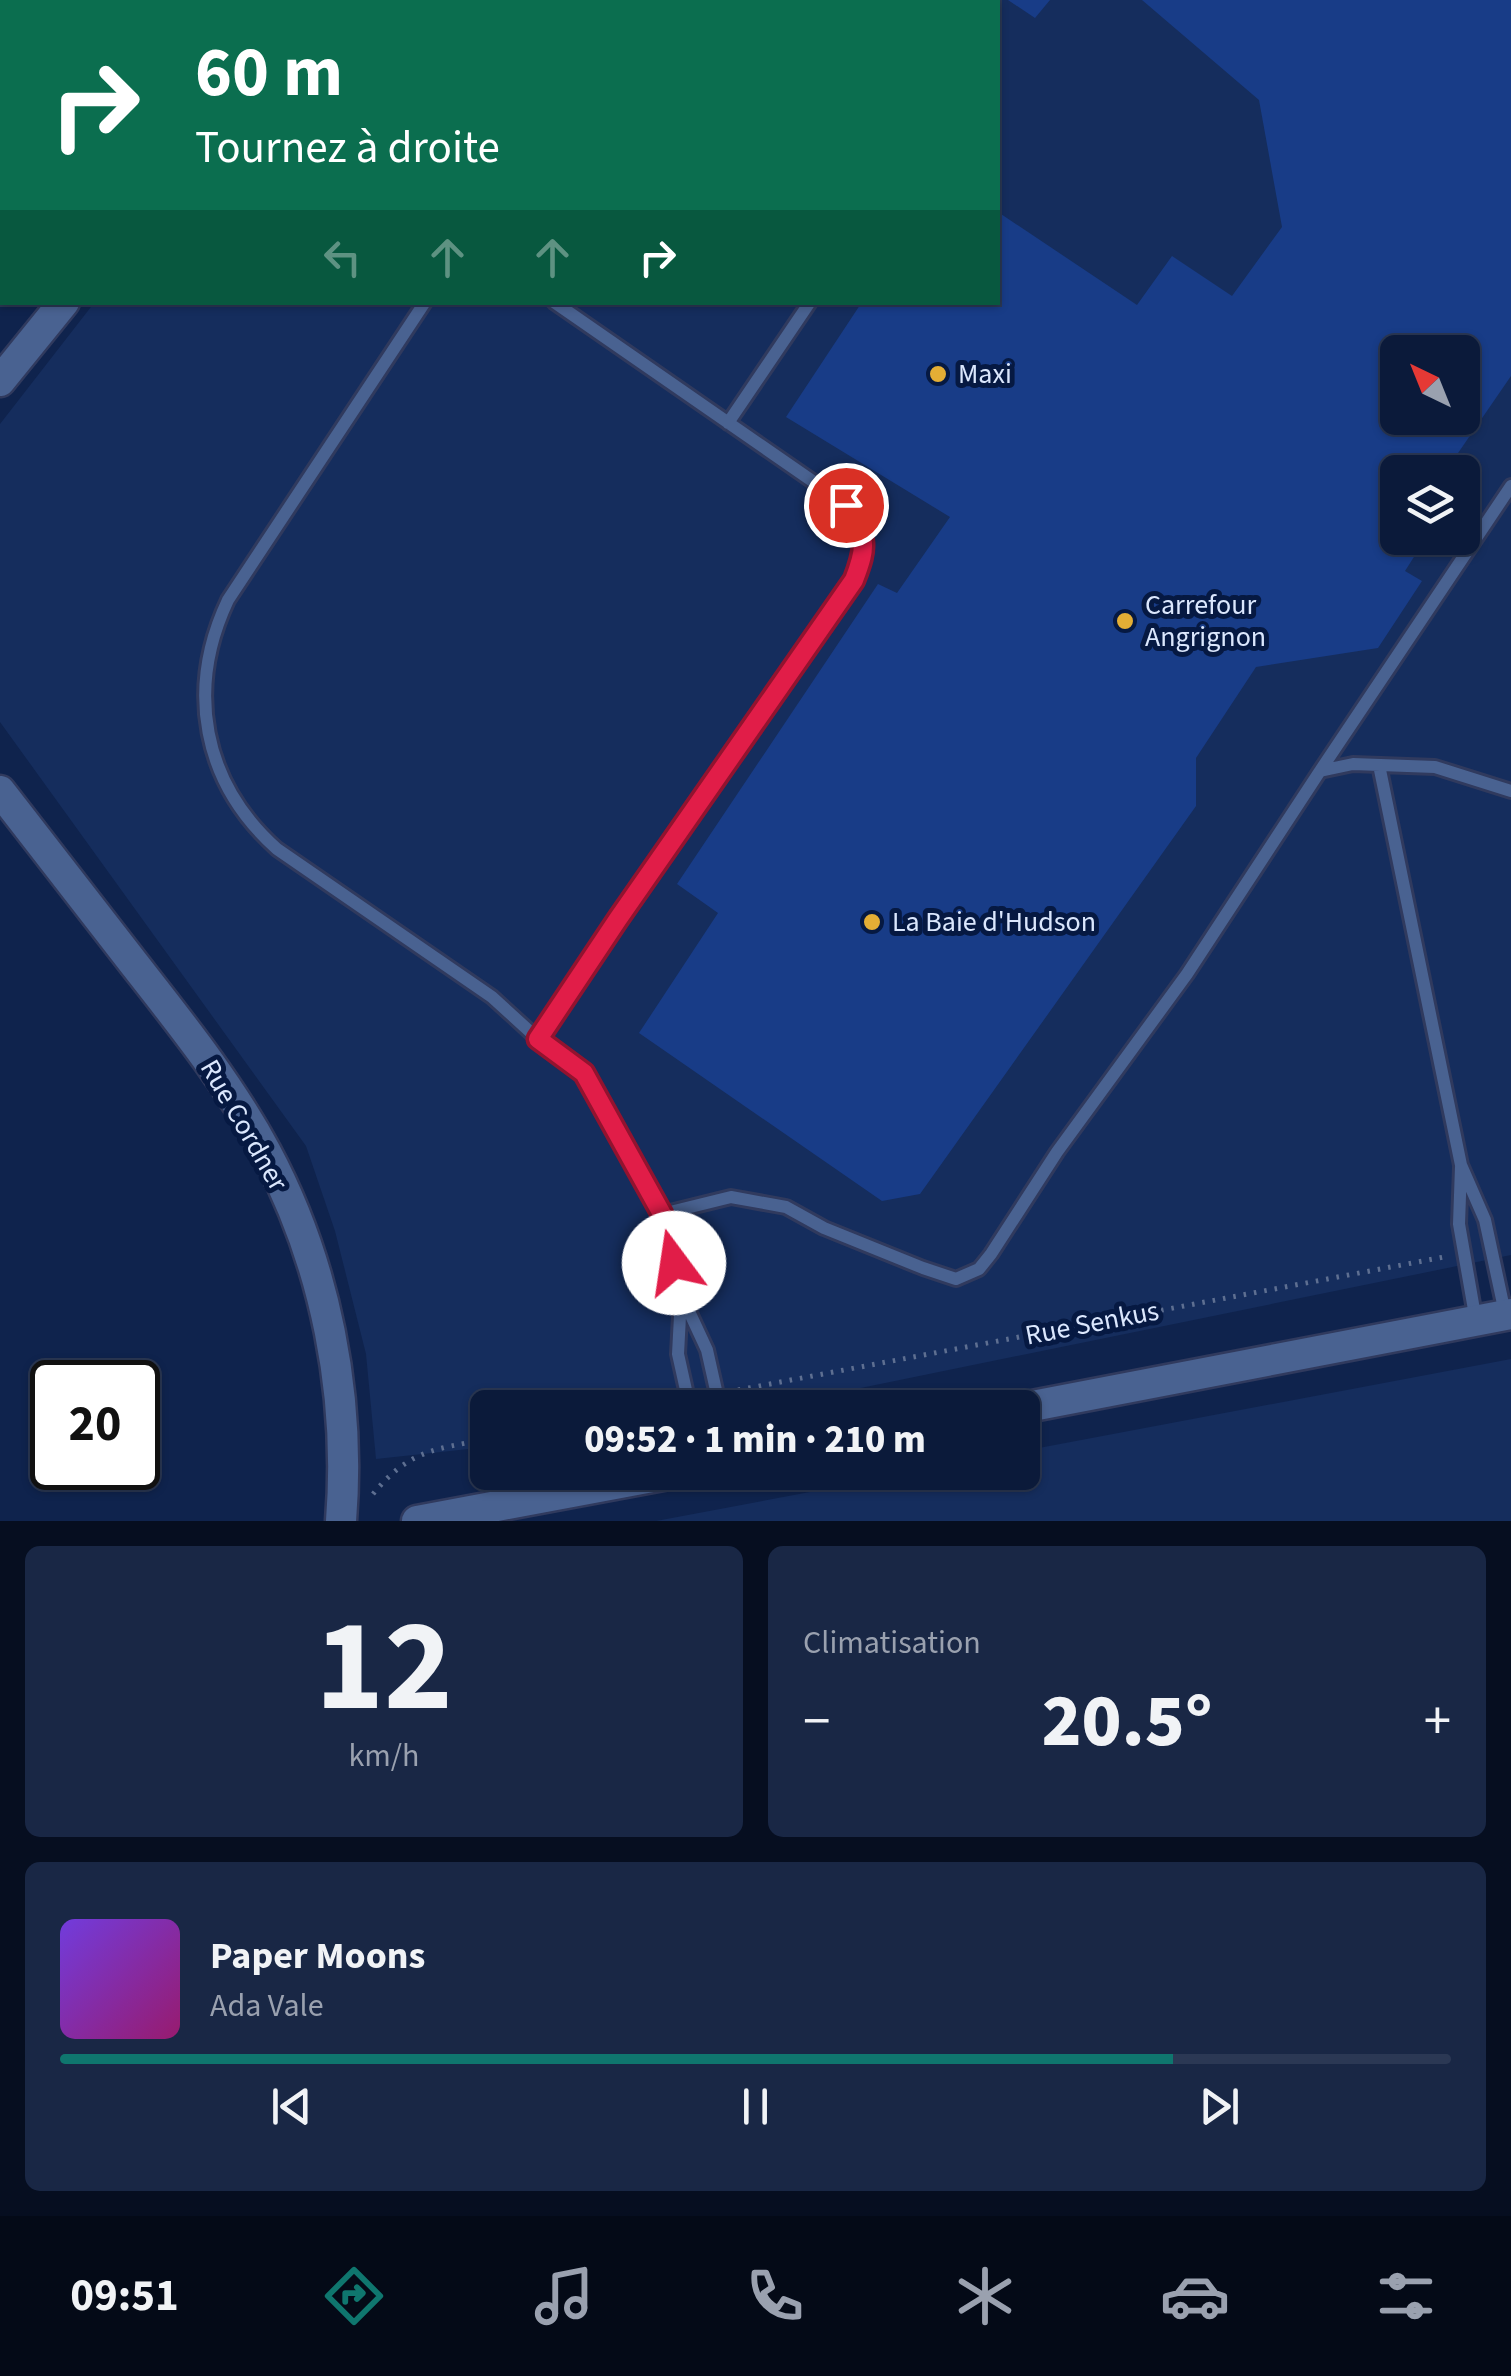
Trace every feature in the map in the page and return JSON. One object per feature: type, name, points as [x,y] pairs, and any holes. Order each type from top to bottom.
[{"type":"street","points":[[0,381],[62,305]]},
{"type":"street","name":"Rue Cordner","points":[[0,790],[192,1039],[238,1105],[274,1169],[314,1274],[334,1359],[342,1415],[341,1521]]},
{"type":"street","points":[[1040,1405],[1498,1317]]},
{"type":"street","points":[[417,1521],[583,1490]]},
{"type":"lane","points":[[423,305],[228,600],[214,634],[206,669],[204,706],[215,760],[230,793],[263,837],[492,997],[538,1039],[584,1073],[662,1214],[681,1294],[707,1350],[716,1390]]},
{"type":"lane","points":[[538,1039],[854,580],[865,552],[861,530],[846,505],[558,305]]},
{"type":"lane","points":[[728,424],[808,305]]},
{"type":"lane","points":[[662,1214],[731,1197],[786,1207],[824,1228],[956,1279],[979,1269],[1057,1152],[1187,974],[1511,486]]},
{"type":"lane","points":[[1320,771],[1353,764],[1434,767],[1511,792]]},
{"type":"lane","points":[[1380,764],[1462,1165],[1486,1220],[1498,1317]]},
{"type":"lane","points":[[1462,1165],[1459,1224],[1498,1317]]},
{"type":"lane","points":[[681,1294],[678,1354],[686,1390]]},
{"type":"path","name":"Rue Senkus","points":[[733,1390],[1450,1256]]},
{"type":"path","points":[[386,1478],[414,1456],[470,1443]]},
{"type":"shaded area","name":"Carrefour Angrignon","points":[[1000,0],[1511,0],[1511,1255],[851,1390],[470,1390],[470,1449],[376,1459],[366,1354],[335,1231],[306,1146],[0,722],[0,424],[92,305],[1000,305]]},
{"type":"shaded area","points":[[1511,1359],[1511,1521],[656,1521],[821,1490],[1040,1490],[1040,1448]]},
{"type":"building","points":[[1008,0],[1050,0],[1035,18]]},
{"type":"building","name":"Carrefour Angrignon","points":[[1142,0],[1511,0],[1511,376],[1480,421],[1480,335],[1380,335],[1380,435],[1470,435],[1457,455],[1380,455],[1380,555],[1415,555],[1405,571],[1422,581],[1378,648],[1256,667],[1196,758],[1196,806],[920,1194],[882,1201],[639,1033],[718,913],[677,884],[878,584],[897,593],[950,517],[786,417],[860,305],[1000,305],[1000,213],[1137,305],[1172,256],[1232,296],[1282,227],[1259,100]]},
{"type":"place","name":"Maxi","points":[[938,374]]},
{"type":"place","name":"Carrefour Angrignon","points":[[1125,621]]},
{"type":"place","name":"La Baie d'Hudson","points":[[872,922]]},
{"type":"route","points":[[674,1263],[662,1214],[584,1073],[538,1039],[854,580],[865,552],[861,530],[846,505]]}]
